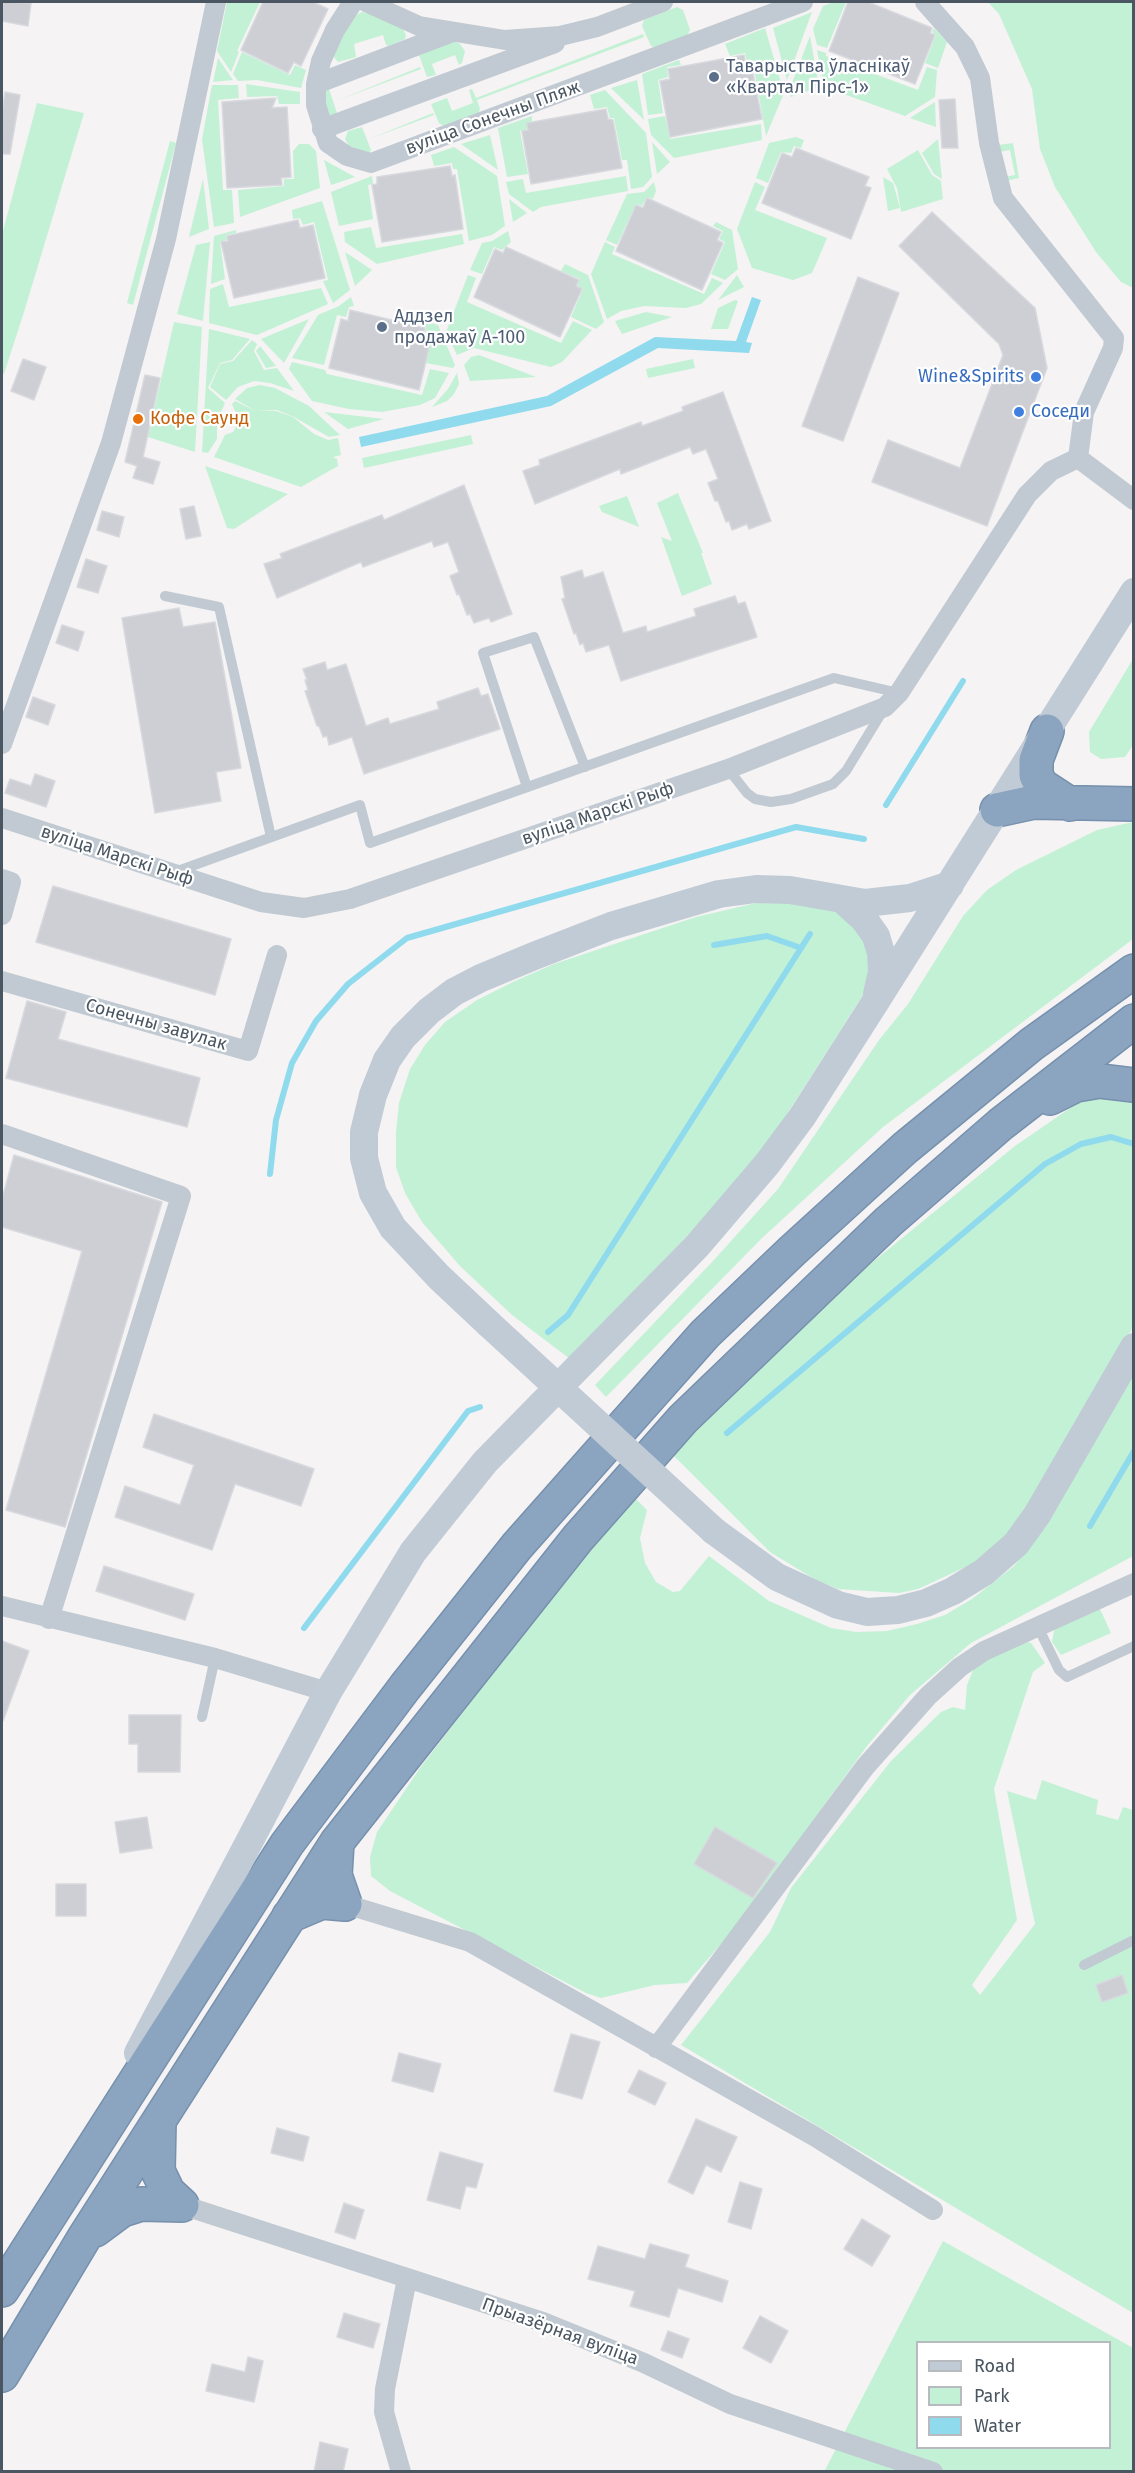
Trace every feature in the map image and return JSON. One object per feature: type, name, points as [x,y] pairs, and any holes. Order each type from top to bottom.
[{"type":"highway","points":[[1047,731],[1036,760],[1036,775],[1041,785],[1070,804]]},
{"type":"highway","points":[[997,810],[1034,802],[1134,804]]},
{"type":"highway","points":[[2,2290],[287,1844],[405,1687],[517,1546],[705,1334],[905,1148],[1032,1044],[1134,971]]},
{"type":"highway","points":[[2,2375],[84,2238],[337,1842],[578,1538],[683,1419],[888,1222],[1001,1124],[1134,1021]]},
{"type":"highway","points":[[1001,1124],[1076,1084],[1100,1081],[1134,1085]]},
{"type":"highway","points":[[289,1916],[322,1902],[345,1904],[335,1875],[337,1842]]},
{"type":"highway","points":[[159,2122],[158,2171],[168,2192],[182,2205]]},
{"type":"highway","points":[[84,2238],[122,2210],[141,2204],[182,2205]]},
{"type":"street","points":[[2,744],[111,443],[166,239],[216,2]]},
{"type":"street","name":"вуліца Сонечны Пляж","points":[[353,2],[335,30],[321,61],[316,84],[316,105],[328,143],[336,150],[358,161],[371,163],[803,2]]},
{"type":"street","points":[[366,2],[419,26],[505,40],[560,36],[597,27]]},
{"type":"street","points":[[322,129],[663,2]]},
{"type":"street","points":[[926,2],[965,47],[980,78],[989,143],[1003,198],[1114,338],[1113,348],[1084,412],[1078,458]]},
{"type":"street","points":[[316,84],[453,32]]},
{"type":"street","points":[[1078,458],[1134,500]]},
{"type":"street","points":[[892,700],[1027,495],[1051,471],[1078,458]]},
{"type":"street","points":[[64,2193],[328,1692],[387,1591],[441,1515],[485,1462],[736,1203],[802,1117],[1134,592]]},
{"type":"street","name":"вуліца Марскі Рыф","points":[[2,818],[170,874],[271,904],[304,908],[325,906],[728,770],[892,700]]},
{"type":"street","points":[[2,879],[11,882],[2,915]]},
{"type":"street","points":[[950,885],[893,900],[865,903],[790,890],[756,889],[719,894],[610,926],[481,978],[454,992],[429,1011],[403,1037],[387,1060],[373,1095],[364,1132],[364,1158],[373,1193],[393,1228],[438,1277],[714,1531],[777,1577],[838,1605],[867,1611],[898,1610],[926,1603],[953,1591],[984,1572],[1016,1544],[1037,1515],[1134,1347]]},
{"type":"street","points":[[843,900],[913,943]]},
{"type":"street","points":[[843,900],[864,919],[876,936],[881,953],[882,972],[876,1001]]},
{"type":"street","name":"Сонечны завулак","points":[[2,981],[248,1051],[277,955]]},
{"type":"street","points":[[2,1134],[181,1196],[50,1619]]},
{"type":"street","points":[[656,2048],[865,1767],[913,1712],[960,1667],[984,1651],[1134,1583]]},
{"type":"street","points":[[2,1605],[50,1619],[215,1658],[328,1692]]},
{"type":"street","points":[[345,1904],[470,1942],[814,2136],[933,2210]]},
{"type":"street","name":"Прыазёрная вуліца","points":[[182,2205],[593,2341],[730,2404],[933,2472]]},
{"type":"street","points":[[401,2472],[384,2412],[385,2389],[407,2279]]},
{"type":"lane","points":[[165,596],[219,607],[271,837]]},
{"type":"lane","points":[[527,787],[483,652],[534,637],[585,767]]},
{"type":"lane","points":[[170,874],[360,805],[370,843],[834,678],[892,700],[846,771],[833,784],[791,799],[771,802],[755,799],[728,770]]},
{"type":"lane","points":[[1037,1625],[1059,1670],[1067,1677],[1134,1646]]},
{"type":"lane","points":[[202,1718],[215,1658]]},
{"type":"lane","points":[[1084,1965],[1134,1940]]},
{"type":"green space","points":[[227,2],[260,2],[237,51],[239,52],[231,72],[217,51]]},
{"type":"green space","points":[[834,2],[846,2],[827,48],[817,45],[813,29],[823,6]]},
{"type":"green space","points":[[988,2],[1133,2],[1134,286],[1131,287],[1121,282],[1096,252],[1055,187],[1040,149],[1032,89],[999,14]]},
{"type":"green space","points":[[677,7],[683,10],[690,30],[687,36],[656,48],[651,46],[642,26],[644,20]]},
{"type":"green space","points":[[362,12],[402,27],[406,35],[405,39],[389,46],[386,45],[383,35],[354,44],[356,57],[338,62],[333,56],[351,18]]},
{"type":"green space","points":[[812,12],[787,80],[773,28]]},
{"type":"green space","points":[[765,28],[784,93],[766,136],[753,63],[747,63],[745,53],[730,56],[725,44]]},
{"type":"green space","points":[[934,28],[947,42],[938,68],[925,63],[936,35],[932,32]]},
{"type":"green space","points":[[643,34],[644,37],[477,100],[480,109],[478,115],[445,127],[439,123],[431,104],[447,98],[452,111],[473,103],[469,90],[472,89],[476,98]]},
{"type":"green space","points":[[810,36],[819,87],[791,97],[789,91]]},
{"type":"green space","points":[[454,41],[460,44],[465,51],[462,63],[459,65],[455,55],[432,64],[436,75],[427,77],[419,55]]},
{"type":"green space","points":[[817,50],[826,53],[826,56],[918,90],[927,67],[937,70],[935,97],[905,116],[824,87]]},
{"type":"green space","points":[[242,52],[290,75],[295,65],[306,70],[301,88],[257,80],[238,81],[233,74]]},
{"type":"green space","points":[[218,58],[233,80],[213,82]]},
{"type":"green space","points":[[679,60],[681,65],[667,67],[668,77],[658,80],[663,113],[648,115],[642,74]]},
{"type":"green space","points":[[420,67],[421,69],[336,101]]},
{"type":"green space","points":[[637,80],[644,120],[611,88]]},
{"type":"green space","points":[[246,84],[300,92],[300,104],[279,104],[277,96],[247,97]]},
{"type":"green space","points":[[212,85],[238,85],[239,98],[218,100],[223,190],[232,190],[234,223],[214,227],[202,139]]},
{"type":"green space","points":[[329,89],[337,113],[332,117],[327,115],[323,91]]},
{"type":"green space","points":[[605,90],[646,133],[652,177],[643,187],[631,189],[627,160],[622,160],[614,118],[610,118],[607,107],[594,109],[590,95]]},
{"type":"green space","points":[[935,102],[936,127],[910,118]]},
{"type":"green space","points":[[37,103],[84,113],[24,312],[4,374],[2,374],[2,235]]},
{"type":"green space","points":[[433,113],[434,115],[369,139]]},
{"type":"green space","points":[[532,116],[532,121],[527,123],[528,129],[520,131],[528,174],[507,177],[498,128]]},
{"type":"green space","points":[[665,116],[670,139],[761,124],[762,140],[674,158],[651,135],[648,119]]},
{"type":"green space","points":[[362,127],[371,150],[369,154],[349,146],[345,139],[348,131]]},
{"type":"green space","points":[[490,135],[498,170],[461,144]]},
{"type":"green space","points":[[796,137],[804,140],[801,148],[794,146],[791,153],[781,152],[768,183],[756,178],[769,143]]},
{"type":"green space","points":[[938,139],[942,179],[934,174],[922,153]]},
{"type":"green space","points":[[170,141],[176,143],[133,305],[127,303]]},
{"type":"green space","points":[[652,142],[670,162],[657,174]]},
{"type":"green space","points":[[1013,143],[1019,178],[1005,181],[1004,177],[1015,175],[1010,150],[999,152],[998,145]]},
{"type":"green space","points":[[299,144],[309,144],[316,151],[320,188],[240,217],[238,190],[284,186],[284,179],[294,179],[293,151]]},
{"type":"green space","points":[[454,147],[497,176],[505,226],[492,235],[469,241],[457,169],[453,169],[452,163],[434,166],[431,155]]},
{"type":"green space","points":[[918,150],[932,175],[941,181],[943,199],[901,212],[897,188],[887,169]]},
{"type":"green space","points":[[324,160],[355,177],[331,185]]},
{"type":"green space","points":[[372,176],[373,184],[368,185],[373,219],[339,226],[331,192]]},
{"type":"green space","points":[[626,176],[628,191],[541,207],[533,212],[509,194],[506,182],[523,179],[526,193]]},
{"type":"green space","points":[[883,177],[893,183],[900,208],[888,211]]},
{"type":"green space","points":[[203,179],[209,229],[189,237]]},
{"type":"green space","points":[[654,182],[656,191],[653,199],[647,197],[642,206],[636,204],[617,245],[606,240],[627,194],[644,192]]},
{"type":"green space","points":[[755,182],[765,187],[755,210],[827,238],[812,273],[793,280],[752,268],[737,229]]},
{"type":"green space","points":[[509,199],[527,213],[513,222]]},
{"type":"green space","points":[[322,201],[350,290],[333,303],[323,281],[328,280],[314,222],[303,225],[300,218],[293,219],[292,210]]},
{"type":"green space","points":[[716,222],[732,230],[738,269],[725,280],[711,274],[725,242],[719,239],[723,231],[713,226]]},
{"type":"green space","points":[[371,227],[376,248],[462,234],[464,244],[377,264],[345,242],[344,232]]},
{"type":"green space","points":[[236,230],[236,233],[226,235],[227,240],[220,242],[225,279],[211,284],[214,236]]},
{"type":"green space","points":[[508,231],[511,242],[502,250],[494,247],[482,274],[470,270],[482,243],[492,241]]},
{"type":"green space","points":[[210,242],[203,321],[177,314],[196,245]]},
{"type":"green space","points":[[605,242],[615,247],[612,254],[704,294],[712,278],[723,283],[701,304],[686,308],[644,306],[621,311],[607,319],[591,274]]},
{"type":"green space","points":[[345,252],[372,270],[355,286]]},
{"type":"green space","points":[[565,264],[588,275],[604,322],[596,329],[571,317],[583,289],[577,286],[580,279],[561,271]]},
{"type":"green space","points":[[468,275],[476,278],[467,302],[561,343],[573,321],[592,330],[562,362],[551,367],[474,348],[457,355],[446,332]]},
{"type":"green space","points":[[737,275],[744,287],[718,300]]},
{"type":"green space","points":[[223,284],[229,307],[321,288],[328,304],[257,335],[209,323],[210,289]]},
{"type":"green space","points":[[351,297],[354,306],[349,307],[346,317],[337,315],[324,365],[292,358],[318,315],[339,306]]},
{"type":"green space","points":[[735,300],[738,301],[728,329],[711,329],[718,308]]},
{"type":"green space","points":[[646,312],[672,317],[622,334],[615,321]]},
{"type":"green space","points":[[309,319],[284,363],[261,339]]},
{"type":"green space","points":[[422,320],[438,325],[455,365],[453,368],[426,363],[432,339],[424,337],[426,327],[420,325]]},
{"type":"green space","points":[[174,322],[202,327],[195,452],[148,437]]},
{"type":"green space","points":[[209,329],[250,339],[232,360],[220,363],[208,388],[225,403],[217,421],[217,439],[208,453],[202,452]]},
{"type":"green space","points":[[252,340],[257,344],[254,351],[264,370],[277,368],[294,391],[270,383],[254,381],[238,387],[226,400],[210,387],[220,364],[233,361]]},
{"type":"green space","points":[[260,346],[276,366],[266,368],[256,351]]},
{"type":"green space","points":[[479,355],[536,377],[470,381],[464,365],[471,357]]},
{"type":"green space","points":[[693,359],[695,368],[648,378],[646,369]]},
{"type":"green space","points":[[292,362],[325,370],[327,374],[422,395],[430,369],[449,373],[435,398],[420,405],[382,412],[349,409],[312,401],[289,369]]},
{"type":"green space","points":[[457,373],[459,384],[454,394],[447,401],[432,407],[448,389]]},
{"type":"green space","points":[[260,385],[275,388],[309,406],[340,435],[329,437],[277,410],[256,411],[235,399],[247,388]]},
{"type":"green space","points":[[235,401],[256,411],[276,411],[293,417],[314,434],[328,440],[338,438],[341,455],[333,457],[337,459],[338,466],[301,487],[214,457],[225,435],[233,432],[239,421],[232,404]]},
{"type":"green space","points":[[324,412],[384,419],[348,429]]},
{"type":"green space","points":[[471,435],[473,444],[364,468],[362,458]]},
{"type":"green space","points":[[205,466],[288,494],[234,529],[227,528]]},
{"type":"green space","points":[[678,493],[703,553],[701,553],[712,584],[682,596],[661,537],[672,541],[657,503]]},
{"type":"green space","points":[[627,496],[639,527],[602,512],[599,506]]},
{"type":"green space","points":[[1133,659],[1133,745],[1125,757],[1101,759],[1090,752],[1089,732]]},
{"type":"green space","points":[[1133,822],[1133,939],[883,1127],[761,1239],[606,1397],[595,1385],[778,1189],[879,1040],[908,1004],[963,916],[987,890],[1016,870],[1097,830]]},
{"type":"green space","points":[[756,903],[812,903],[843,912],[866,932],[871,968],[865,992],[771,1139],[726,1195],[570,1359],[512,1315],[460,1266],[422,1222],[405,1193],[396,1167],[396,1133],[399,1103],[410,1069],[425,1045],[445,1022],[477,1000],[515,981],[554,964],[696,917]]},
{"type":"green space","points":[[1104,1093],[1133,1093],[1133,1327],[1030,1510],[1003,1540],[972,1564],[918,1589],[899,1593],[838,1589],[816,1580],[770,1552],[669,1451],[836,1292],[1015,1146],[1076,1104]]},
{"type":"green space","points":[[1133,1375],[1133,1556],[971,1643],[910,1695],[867,1746],[735,1928],[687,1983],[655,1985],[601,1998],[586,1993],[390,1891],[371,1876],[370,1857],[377,1832],[420,1768],[563,1582],[633,1496],[647,1510],[640,1538],[645,1563],[656,1582],[673,1592],[680,1591],[709,1556],[769,1601],[831,1628],[856,1632],[887,1631],[917,1624],[945,1615],[972,1599],[1014,1566],[1047,1525]]},
{"type":"green space","points":[[1100,1609],[1111,1633],[1061,1655],[1052,1642],[1054,1631],[1058,1626]]},
{"type":"green space","points":[[1023,1641],[1031,1643],[1045,1663],[1033,1672],[994,1789],[1017,1920],[972,1985],[980,1995],[1035,1924],[1007,1791],[1036,1800],[1042,1780],[1098,1800],[1096,1814],[1118,1820],[1123,1807],[1133,1810],[1133,2313],[681,2045],[770,1932],[791,1888],[891,1761],[941,1712],[953,1707],[965,1710],[967,1685],[973,1670],[985,1657]]},
{"type":"green space","points":[[943,2241],[1133,2348],[1133,2471],[824,2472]]},
{"type":"water","points":[[752,297],[761,300],[746,342],[752,343],[749,353],[658,348],[551,406],[361,447],[359,437],[547,396],[655,337],[736,341]]},
{"type":"building","points":[[3,2],[31,3],[28,26],[2,21]]},
{"type":"building","points":[[263,2],[313,2],[328,9],[301,66],[294,62],[288,73],[241,50]]},
{"type":"building","points":[[848,2],[868,2],[932,28],[930,33],[935,35],[915,84],[829,51]]},
{"type":"building","points":[[744,55],[746,65],[751,64],[762,119],[670,137],[660,81],[670,79],[668,69]]},
{"type":"building","points":[[5,92],[20,95],[10,154],[2,154],[2,113]]},
{"type":"building","points":[[276,98],[272,108],[287,107],[291,177],[281,178],[282,185],[227,188],[222,102]]},
{"type":"building","points":[[955,99],[958,148],[942,148],[939,100]]},
{"type":"building","points":[[606,109],[608,119],[613,120],[622,168],[531,184],[522,131],[528,130],[527,123]]},
{"type":"building","points":[[796,148],[869,177],[865,186],[871,188],[851,239],[762,203],[782,153],[792,157]]},
{"type":"building","points":[[450,166],[452,176],[455,175],[463,229],[382,242],[372,185],[377,184],[377,177]]},
{"type":"building","points":[[647,198],[721,232],[717,240],[723,243],[702,290],[616,251],[636,205],[643,208]]},
{"type":"building","points":[[932,212],[1035,308],[1047,368],[987,526],[872,482],[888,440],[960,468],[1003,355],[999,344],[899,246]]},
{"type":"building","points":[[298,220],[300,228],[313,225],[325,278],[234,298],[221,242],[228,241],[227,236]]},
{"type":"building","points":[[506,247],[579,280],[576,286],[582,289],[560,337],[474,297],[495,249],[503,253]]},
{"type":"building","points":[[858,277],[899,293],[843,441],[802,426]]},
{"type":"building","points":[[350,310],[425,328],[422,338],[431,340],[419,390],[329,368],[341,319],[348,321]]},
{"type":"building","points":[[23,359],[46,367],[34,400],[11,391]]},
{"type":"building","points":[[145,375],[160,378],[143,457],[160,462],[153,484],[133,478],[137,466],[125,462]]},
{"type":"building","points":[[723,392],[771,521],[749,529],[747,524],[732,530],[729,521],[726,522],[718,501],[715,501],[708,483],[718,479],[706,449],[693,454],[690,447],[621,474],[620,469],[535,504],[523,471],[540,465],[539,460],[641,422],[642,426],[683,411],[682,407]]},
{"type":"building","points":[[464,485],[512,614],[491,622],[489,618],[474,623],[470,614],[467,615],[450,576],[459,572],[448,542],[434,547],[432,541],[363,567],[361,562],[277,598],[264,564],[282,558],[280,554],[382,515],[384,520]]},
{"type":"building","points":[[194,506],[201,536],[186,539],[180,509]]},
{"type":"building","points":[[102,511],[124,517],[119,537],[97,530]]},
{"type":"building","points":[[86,559],[107,566],[98,593],[77,587]]},
{"type":"building","points":[[582,570],[584,578],[603,572],[623,633],[646,626],[647,632],[696,616],[694,609],[735,596],[738,604],[745,602],[757,637],[621,681],[609,645],[586,652],[583,643],[580,645],[576,633],[574,634],[562,599],[565,598],[561,577]]},
{"type":"building","points":[[179,608],[183,627],[215,622],[241,768],[216,772],[221,801],[155,813],[122,618]]},
{"type":"building","points":[[62,625],[84,632],[78,651],[56,643]]},
{"type":"building","points":[[325,662],[327,670],[346,664],[366,726],[388,718],[390,724],[439,709],[437,702],[478,688],[481,696],[488,694],[500,729],[364,774],[352,737],[329,745],[327,736],[323,737],[317,726],[305,691],[308,690],[303,669]]},
{"type":"building","points":[[33,697],[55,705],[48,725],[26,717]]},
{"type":"building","points":[[35,774],[55,781],[46,807],[5,793],[10,779],[31,786]]},
{"type":"building","points":[[53,886],[231,939],[215,995],[36,942]]},
{"type":"building","points":[[27,1001],[66,1012],[58,1039],[200,1078],[187,1127],[6,1078]]},
{"type":"building","points":[[14,1155],[162,1202],[65,1527],[6,1510],[82,1251],[2,1227],[2,1199]]},
{"type":"building","points":[[154,1414],[314,1469],[301,1506],[235,1484],[212,1550],[115,1517],[125,1486],[180,1505],[194,1465],[143,1447]]},
{"type":"building","points":[[104,1566],[194,1594],[185,1620],[96,1591]]},
{"type":"building","points":[[2,1641],[29,1651],[3,1721],[2,1721]]},
{"type":"building","points":[[129,1715],[181,1715],[180,1772],[138,1772],[138,1744],[129,1744]]},
{"type":"building","points":[[147,1817],[152,1848],[120,1853],[115,1822]]},
{"type":"building","points":[[715,1827],[777,1863],[753,1898],[694,1864]]},
{"type":"building","points":[[56,1884],[86,1884],[86,1916],[56,1916]]},
{"type":"building","points":[[1122,1975],[1128,1993],[1102,2002],[1096,1985]]},
{"type":"building","points":[[571,2034],[600,2042],[582,2099],[554,2091]]},
{"type":"building","points":[[399,2053],[441,2064],[433,2092],[392,2081]]},
{"type":"building","points":[[639,2070],[666,2083],[655,2105],[628,2092]]},
{"type":"building","points":[[696,2119],[737,2137],[721,2172],[706,2165],[693,2194],[668,2182]]},
{"type":"building","points":[[277,2128],[309,2137],[303,2161],[271,2153]]},
{"type":"building","points":[[440,2152],[483,2164],[476,2188],[466,2186],[460,2209],[427,2200]]},
{"type":"building","points":[[740,2182],[762,2189],[751,2229],[728,2222]]},
{"type":"building","points":[[344,2203],[364,2210],[355,2239],[335,2232]]},
{"type":"building","points":[[862,2219],[890,2236],[872,2266],[844,2249]]},
{"type":"building","points":[[650,2244],[689,2255],[685,2267],[728,2281],[722,2302],[678,2288],[669,2317],[630,2306],[635,2291],[588,2279],[598,2246],[645,2259]]},
{"type":"building","points":[[344,2313],[380,2324],[373,2348],[337,2337]]},
{"type":"building","points":[[760,2316],[788,2331],[771,2363],[743,2348]]},
{"type":"building","points":[[668,2331],[689,2339],[682,2358],[661,2350]]},
{"type":"building","points":[[248,2357],[263,2361],[254,2402],[206,2391],[212,2364],[245,2372]]},
{"type":"building","points":[[320,2442],[348,2449],[343,2472],[314,2472]]},
{"type":"waterway","points":[[886,805],[963,681]]},
{"type":"waterway","points":[[270,1174],[276,1120],[292,1063],[316,1021],[348,984],[407,938],[796,827],[864,839]]},
{"type":"waterway","points":[[548,1332],[568,1315],[810,934]]},
{"type":"waterway","points":[[714,945],[767,936],[801,948]]},
{"type":"waterway","points":[[727,1433],[1045,1164],[1081,1144],[1111,1137],[1134,1144]]},
{"type":"waterway","points":[[304,1628],[468,1411],[480,1407]]},
{"type":"waterway","points":[[1090,1526],[1134,1451]]},
{"type":"place","name":"Таварыства ўласнікаў «Квартал Пірс-1»","points":[[714,77]]},
{"type":"place","name":"Аддзел продажаў А-100","points":[[382,327]]},
{"type":"place","name":"Wine&Spirits","points":[[1036,377]]},
{"type":"place","name":"Соседи","points":[[1019,412]]},
{"type":"place","name":"Кофе Саунд","points":[[138,419]]}]
